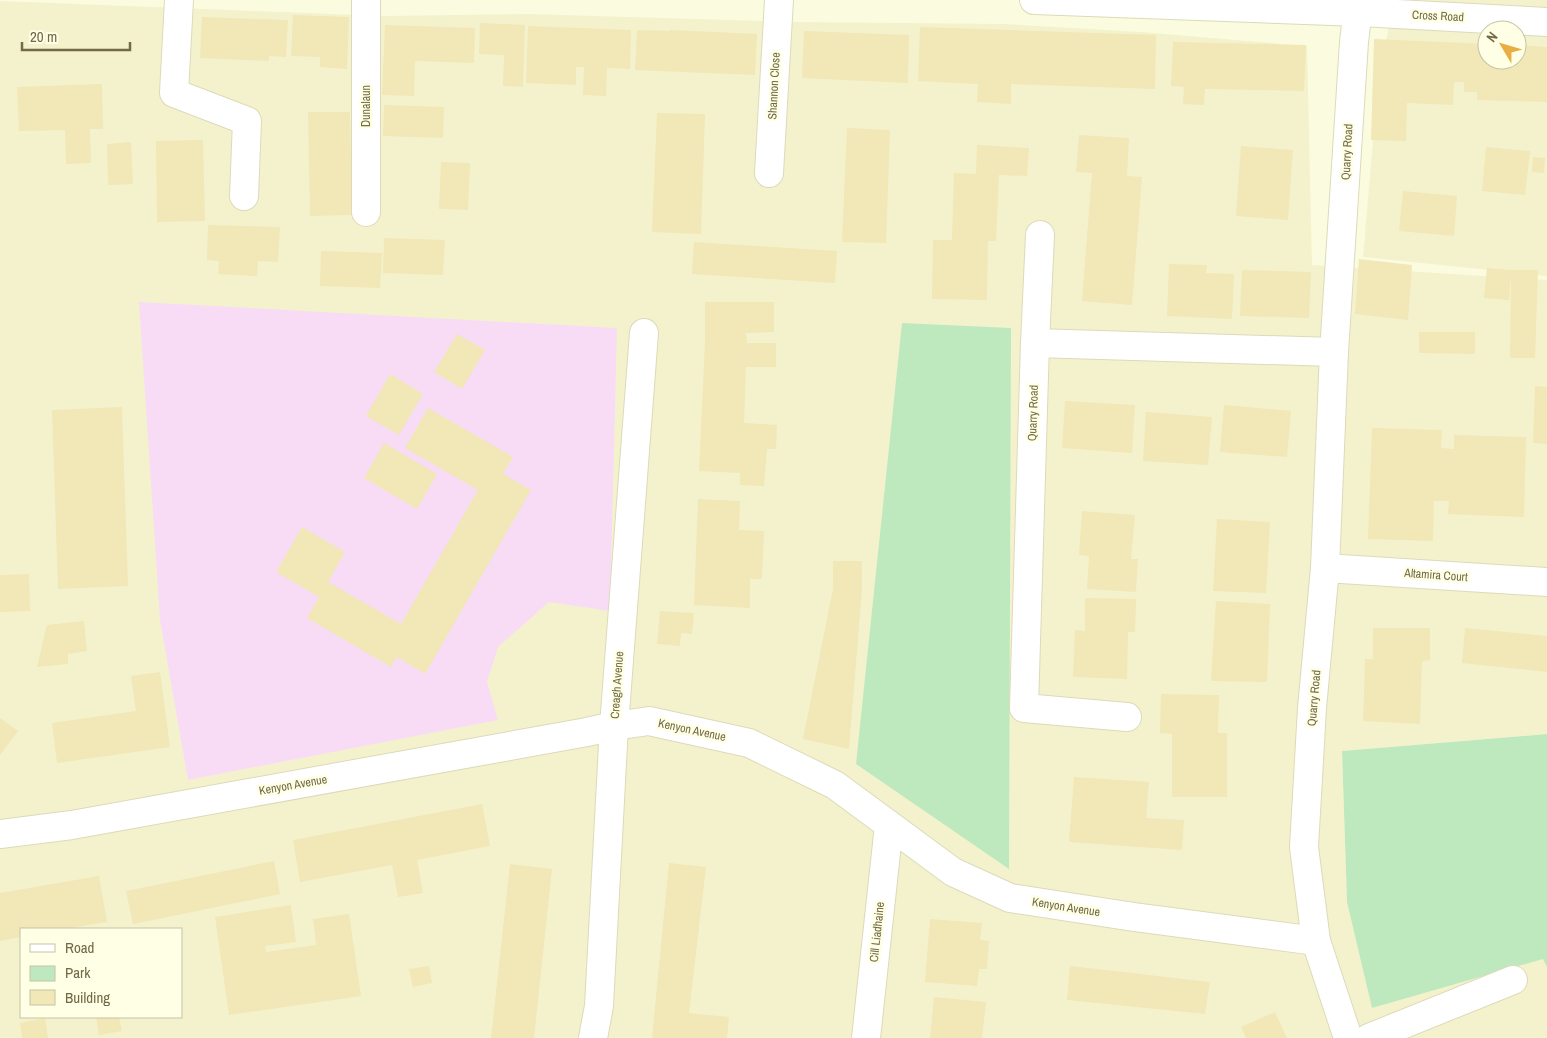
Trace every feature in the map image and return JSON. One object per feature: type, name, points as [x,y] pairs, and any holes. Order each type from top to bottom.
[{"type":"street","points":[[179,0],[174,92],[247,122],[244,196]]},
{"type":"street","name":"Dunalaun","points":[[366,0],[366,212]]},
{"type":"street","name":"Shannon Close","points":[[769,173],[779,0]]},
{"type":"street","name":"Cross Road","points":[[1034,0],[1359,6],[1547,22]]},
{"type":"street","name":"Quarry Road","points":[[1348,1038],[1316,941],[1304,847],[1312,708],[1325,568],[1334,352],[1354,42],[1359,6]]},
{"type":"street","name":"Quarry Road","points":[[1040,234],[1024,708],[1127,717]]},
{"type":"street","name":"Creagh Avenue","points":[[593,1038],[599,1006],[614,726],[644,333]]},
{"type":"street","points":[[1035,343],[1334,352]]},
{"type":"street","name":"Altamira Court","points":[[1325,568],[1547,582]]},
{"type":"street","name":"Kenyon Avenue","points":[[0,834],[72,825],[649,721],[749,743],[835,785],[953,872],[1010,898],[1134,918],[1316,941]]},
{"type":"street","name":"Cill Liadhaine","points":[[866,1038],[889,825]]},
{"type":"street","points":[[1369,1038],[1513,980]]},
{"type":"shaded area","points":[[1394,0],[1547,0],[1547,276],[1363,257],[1378,83]]},
{"type":"shaded area","points":[[0,1],[384,16],[529,14],[798,22],[1005,24],[1141,32],[1307,46],[1312,265],[1547,280],[1547,734],[1342,751],[1347,902],[1544,959],[1547,967],[1547,1038],[0,1038]]},
{"type":"shaded area","points":[[139,302],[617,328],[610,611],[549,602],[498,647],[487,682],[498,720],[188,780],[160,620]]},
{"type":"green space","points":[[902,323],[1011,328],[1009,869],[856,764]]},
{"type":"green space","points":[[1547,734],[1547,967],[1543,959],[1372,1008],[1347,902],[1342,751]]},
{"type":"building","points":[[293,15],[349,17],[347,69],[320,67],[320,57],[291,56]]},
{"type":"building","points":[[202,17],[288,20],[286,57],[269,56],[269,61],[200,58]]},
{"type":"building","points":[[480,23],[525,25],[523,87],[503,86],[504,55],[479,54]]},
{"type":"building","points":[[385,25],[475,28],[474,63],[415,61],[414,96],[382,95]]},
{"type":"building","points":[[528,26],[631,30],[630,69],[607,68],[606,96],[583,95],[584,67],[576,67],[576,85],[526,83]]},
{"type":"building","points":[[920,27],[1156,35],[1155,89],[1011,84],[1011,104],[977,102],[978,84],[918,81]]},
{"type":"building","points":[[637,30],[757,34],[755,75],[635,70]]},
{"type":"building","points":[[804,31],[909,35],[908,83],[802,78]]},
{"type":"building","points":[[1374,39],[1477,44],[1477,70],[1527,70],[1527,46],[1547,47],[1547,102],[1477,100],[1477,92],[1464,92],[1464,82],[1454,82],[1453,105],[1407,103],[1406,141],[1371,140]]},
{"type":"building","points":[[1173,42],[1306,45],[1304,91],[1205,89],[1204,105],[1183,104],[1184,87],[1171,86]]},
{"type":"building","points":[[102,84],[103,129],[90,129],[91,163],[66,164],[65,130],[19,131],[17,87]]},
{"type":"building","points":[[384,105],[444,107],[443,138],[383,136]]},
{"type":"building","points":[[308,112],[350,112],[352,215],[310,216]]},
{"type":"building","points":[[657,113],[705,114],[701,234],[652,232]]},
{"type":"building","points":[[847,128],[890,130],[886,243],[842,242]]},
{"type":"building","points":[[1079,135],[1129,138],[1127,176],[1142,177],[1132,305],[1082,301],[1092,173],[1076,172]]},
{"type":"building","points":[[203,140],[205,221],[157,222],[156,141]]},
{"type":"building","points":[[131,142],[133,184],[108,185],[107,144]]},
{"type":"building","points":[[977,145],[1029,148],[1027,176],[999,175],[996,241],[988,241],[987,300],[932,299],[933,240],[952,240],[954,173],[976,174]]},
{"type":"building","points":[[1241,146],[1293,150],[1288,220],[1236,216]]},
{"type":"building","points":[[1486,147],[1530,151],[1525,195],[1482,191]]},
{"type":"building","points":[[1533,157],[1545,158],[1544,173],[1532,172]]},
{"type":"building","points":[[441,162],[470,163],[468,210],[439,209]]},
{"type":"building","points":[[1403,191],[1457,196],[1454,236],[1399,231]]},
{"type":"building","points":[[208,225],[280,227],[278,262],[258,261],[257,276],[218,274],[219,261],[207,260]]},
{"type":"building","points":[[384,238],[445,240],[443,275],[383,273]]},
{"type":"building","points":[[694,242],[837,251],[835,283],[692,274]]},
{"type":"building","points":[[321,251],[382,253],[380,288],[320,286]]},
{"type":"building","points":[[1359,259],[1412,265],[1408,320],[1355,314]]},
{"type":"building","points":[[1169,264],[1207,265],[1206,273],[1234,274],[1232,319],[1167,316]]},
{"type":"building","points":[[1487,268],[1538,270],[1535,358],[1510,358],[1511,276],[1509,300],[1484,298]]},
{"type":"building","points":[[1242,270],[1311,272],[1309,318],[1240,316]]},
{"type":"building","points":[[705,302],[774,302],[774,332],[746,333],[747,343],[776,343],[776,367],[746,367],[744,423],[777,425],[776,449],[767,449],[764,486],[740,485],[740,473],[699,471]]},
{"type":"building","points":[[1419,332],[1475,332],[1475,354],[1419,353]]},
{"type":"building","points":[[457,334],[485,350],[462,389],[434,372]]},
{"type":"building","points":[[390,374],[423,394],[399,435],[366,416]]},
{"type":"building","points":[[1535,386],[1547,387],[1547,444],[1533,443]]},
{"type":"building","points":[[1065,401],[1135,405],[1132,453],[1062,448]]},
{"type":"building","points":[[1224,405],[1291,411],[1287,457],[1220,452]]},
{"type":"building","points":[[122,407],[128,586],[58,589],[52,410]]},
{"type":"building","points":[[428,408],[513,457],[503,474],[531,490],[425,674],[397,657],[391,667],[307,618],[319,597],[276,572],[302,527],[345,552],[328,582],[401,624],[478,490],[405,448]]},
{"type":"building","points":[[1146,412],[1212,417],[1208,465],[1143,461]]},
{"type":"building","points":[[1372,428],[1442,430],[1441,448],[1454,449],[1454,435],[1526,437],[1524,517],[1448,514],[1449,501],[1434,501],[1433,541],[1368,539]]},
{"type":"building","points":[[384,443],[437,474],[417,509],[364,478]]},
{"type":"building","points":[[698,499],[740,501],[739,530],[764,531],[762,579],[750,579],[750,608],[694,605]]},
{"type":"building","points":[[1082,511],[1135,515],[1131,559],[1138,559],[1136,592],[1087,589],[1089,556],[1079,555]]},
{"type":"building","points":[[1217,519],[1270,522],[1266,593],[1213,591]]},
{"type":"building","points":[[833,561],[862,561],[862,589],[849,749],[803,739],[833,589]]},
{"type":"building","points":[[29,574],[30,611],[0,612],[0,575]]},
{"type":"building","points":[[1085,598],[1136,599],[1135,632],[1128,632],[1127,679],[1073,677],[1075,630],[1085,631]]},
{"type":"building","points":[[1216,601],[1270,604],[1267,682],[1211,681]]},
{"type":"building","points":[[660,611],[694,613],[692,634],[681,633],[680,646],[657,644]]},
{"type":"building","points":[[84,621],[87,651],[68,654],[68,664],[37,667],[47,625]]},
{"type":"building","points":[[1373,628],[1430,628],[1430,660],[1422,661],[1420,724],[1363,721],[1365,659],[1373,659]]},
{"type":"building","points":[[1465,628],[1547,636],[1547,672],[1462,663]]},
{"type":"building","points":[[160,672],[170,747],[57,763],[52,723],[136,711],[131,676]]},
{"type":"building","points":[[1161,694],[1219,695],[1218,733],[1227,733],[1227,797],[1172,797],[1172,734],[1160,733]]},
{"type":"building","points":[[0,718],[18,731],[0,755]]},
{"type":"building","points":[[1074,777],[1149,782],[1146,818],[1184,820],[1182,850],[1069,842]]},
{"type":"building","points":[[482,804],[490,846],[417,860],[423,893],[398,897],[392,865],[300,882],[293,840]]},
{"type":"building","points":[[274,861],[280,894],[133,924],[126,891]]},
{"type":"building","points":[[669,863],[706,867],[689,1013],[729,1017],[727,1038],[652,1038]]},
{"type":"building","points":[[510,864],[552,869],[534,1038],[491,1038]]},
{"type":"building","points":[[99,876],[107,922],[71,928],[20,928],[20,937],[0,941],[0,893]]},
{"type":"building","points":[[291,905],[296,942],[265,946],[266,952],[316,945],[313,919],[349,914],[361,996],[229,1015],[215,917]]},
{"type":"building","points":[[930,919],[982,923],[980,940],[989,941],[987,969],[979,969],[977,986],[925,982]]},
{"type":"building","points":[[429,966],[432,983],[413,987],[409,969]]},
{"type":"building","points":[[1070,966],[1210,982],[1205,1014],[1067,1000]]},
{"type":"building","points":[[934,997],[986,1002],[982,1038],[930,1038]]},
{"type":"building","points":[[1275,1012],[1287,1038],[1246,1038],[1241,1027]]},
{"type":"building","points":[[45,1018],[48,1038],[22,1038],[20,1023]]},
{"type":"building","points":[[96,1018],[119,1018],[122,1031],[99,1035]]}]
